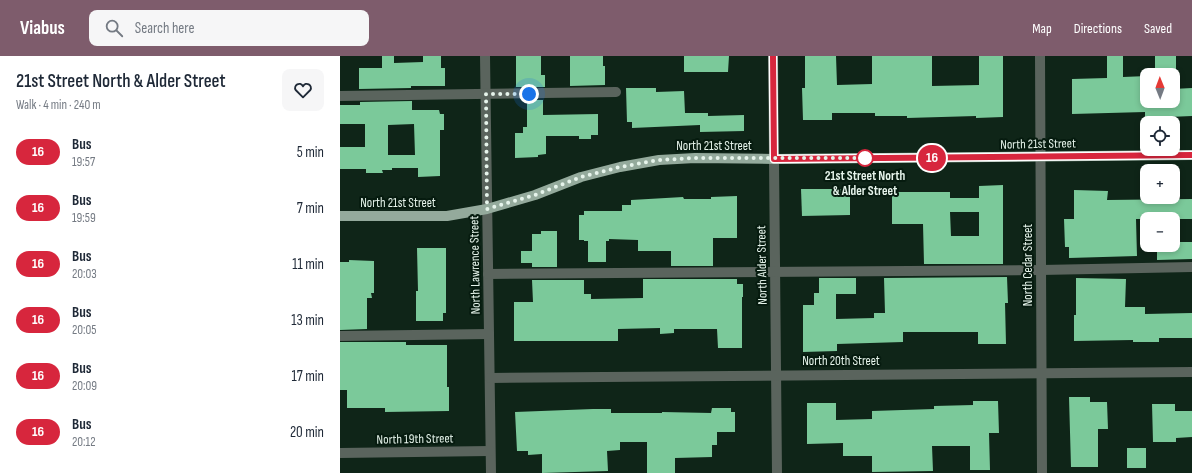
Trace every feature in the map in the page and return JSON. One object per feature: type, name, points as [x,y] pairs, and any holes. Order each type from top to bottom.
[{"type":"main road","name":"North 21st Street","points":[[340,216],[447,216],[487,209],[535,195],[581,177],[620,167],[659,160],[695,158],[774,159],[1192,155]]},
{"type":"street","name":"North Lawrence Street","points":[[485,56],[491,473]]},
{"type":"street","name":"North Alder Street","points":[[773,56],[777,473]]},
{"type":"street","name":"North Cedar Street","points":[[1040,56],[1042,473]]},
{"type":"street","points":[[340,96],[616,92]]},
{"type":"street","points":[[488,274],[1041,270],[1192,267]]},
{"type":"street","points":[[340,336],[489,334]]},
{"type":"street","name":"North 20th Street","points":[[490,378],[1192,372]]},
{"type":"street","name":"North 19th Street","points":[[340,453],[490,451]]},
{"type":"building","points":[[382,56],[394,56],[394,63],[423,62],[423,56],[441,56],[441,68],[445,68],[445,86],[359,89],[359,68],[382,68]]},
{"type":"building","points":[[516,56],[541,56],[541,75],[545,75],[545,87],[516,87]]},
{"type":"building","points":[[570,56],[603,56],[603,66],[605,66],[605,85],[570,86]]},
{"type":"building","points":[[684,56],[729,56],[728,72],[684,72]]},
{"type":"building","points":[[805,56],[836,56],[837,85],[872,84],[872,56],[932,56],[932,86],[979,85],[979,56],[1003,56],[1003,117],[976,118],[976,116],[907,118],[907,116],[875,116],[875,113],[832,113],[832,120],[803,120],[802,88],[805,88]]},
{"type":"building","points":[[1107,56],[1123,56],[1123,77],[1140,76],[1140,108],[1180,108],[1180,89],[1192,88],[1192,116],[1145,116],[1145,112],[1072,114],[1072,79],[1107,78]]},
{"type":"building","points":[[1155,56],[1176,56],[1176,68],[1155,68]]},
{"type":"building","points":[[626,88],[656,88],[656,92],[684,91],[685,113],[708,113],[708,116],[744,115],[744,131],[700,132],[700,125],[632,128],[632,122],[627,122]]},
{"type":"building","points":[[527,100],[543,100],[543,115],[598,114],[598,135],[591,135],[591,139],[579,139],[579,136],[546,136],[546,154],[538,155],[538,157],[515,158],[515,133],[523,133],[523,127],[527,127]]},
{"type":"building","points":[[412,101],[412,110],[439,110],[440,114],[444,114],[444,130],[440,130],[440,176],[418,177],[418,168],[392,168],[392,170],[382,170],[383,173],[366,173],[366,169],[340,169],[340,147],[365,147],[365,124],[340,124],[340,105],[360,105],[360,102]],"holes":[[[414,124],[415,155],[388,155],[388,125]]]},
{"type":"building","points":[[1003,185],[1003,264],[924,264],[923,224],[892,224],[892,192],[950,192],[950,198],[979,198],[979,186]],"holes":[[[950,212],[979,212],[979,236],[951,236]]]},
{"type":"building","points":[[801,189],[850,189],[850,215],[802,216]]},
{"type":"building","points":[[1074,190],[1108,191],[1107,200],[1140,200],[1140,204],[1180,204],[1180,199],[1192,199],[1192,219],[1180,219],[1180,212],[1140,212],[1140,219],[1136,219],[1137,256],[1069,258],[1069,247],[1065,247],[1064,219],[1074,219]]},
{"type":"building","points":[[737,196],[737,238],[713,238],[713,266],[671,266],[671,251],[638,251],[638,240],[609,239],[609,241],[606,241],[606,262],[588,262],[588,241],[579,240],[579,215],[584,215],[584,211],[622,211],[622,205],[631,205],[631,200],[683,197],[684,199],[711,199],[711,197]]},
{"type":"building","points":[[541,231],[557,231],[557,267],[532,267],[532,263],[521,263],[521,251],[532,251],[532,234],[541,234]]},
{"type":"building","points":[[1180,242],[1192,242],[1192,259],[1157,260],[1157,252],[1180,252]]},
{"type":"building","points":[[417,248],[446,248],[446,313],[443,313],[443,321],[416,321],[416,291],[418,291]]},
{"type":"building","points":[[349,260],[374,261],[374,293],[371,293],[372,298],[367,298],[367,329],[340,330],[340,262],[349,262]]},
{"type":"building","points":[[1007,277],[1008,303],[1005,303],[1006,344],[978,344],[978,332],[903,332],[903,342],[837,344],[837,351],[803,352],[803,305],[814,305],[814,293],[819,293],[819,278],[856,278],[856,294],[836,294],[836,319],[874,318],[874,313],[885,313],[884,278]]},
{"type":"building","points":[[1076,278],[1126,279],[1125,307],[1145,307],[1145,314],[1192,313],[1192,338],[1159,338],[1159,342],[1133,342],[1133,340],[1074,341]]},
{"type":"building","points":[[643,279],[737,279],[737,284],[743,284],[742,348],[718,348],[717,329],[674,329],[674,333],[660,334],[660,328],[618,329],[618,341],[514,341],[514,302],[533,302],[532,280],[584,280],[584,294],[591,294],[591,299],[643,298]]},
{"type":"building","points":[[340,342],[406,342],[406,345],[447,345],[447,387],[449,387],[449,411],[385,412],[385,408],[347,408],[347,390],[340,390]]},
{"type":"building","points":[[1069,397],[1090,397],[1090,402],[1107,402],[1108,429],[1098,429],[1098,467],[1071,467]]},
{"type":"building","points":[[973,401],[998,401],[999,433],[989,433],[990,470],[970,470],[970,446],[932,446],[933,471],[872,472],[872,456],[843,456],[843,443],[807,444],[807,403],[836,403],[836,420],[872,419],[872,411],[934,409],[934,406],[973,405]]},
{"type":"building","points":[[1152,404],[1175,404],[1175,411],[1192,411],[1192,437],[1176,438],[1176,442],[1153,442]]},
{"type":"building","points":[[712,408],[731,408],[731,412],[735,412],[735,432],[717,432],[717,445],[712,445],[712,457],[675,458],[675,473],[647,473],[647,442],[620,442],[620,450],[607,451],[608,471],[542,473],[542,454],[528,455],[528,451],[517,451],[515,412],[611,409],[611,413],[711,413]]},
{"type":"building","points":[[1127,448],[1146,448],[1146,468],[1127,468]]},
{"type":"bus line","name":"16","points":[[773,56],[774,159],[1192,155]]},
{"type":"place","name":"21st Street North & Alder Street","points":[[865,158]]},
{"type":"route","points":[[529,94],[486,94],[487,209],[535,195],[581,177],[620,167],[659,160],[695,158],[774,159],[872,158],[865,158]]}]
